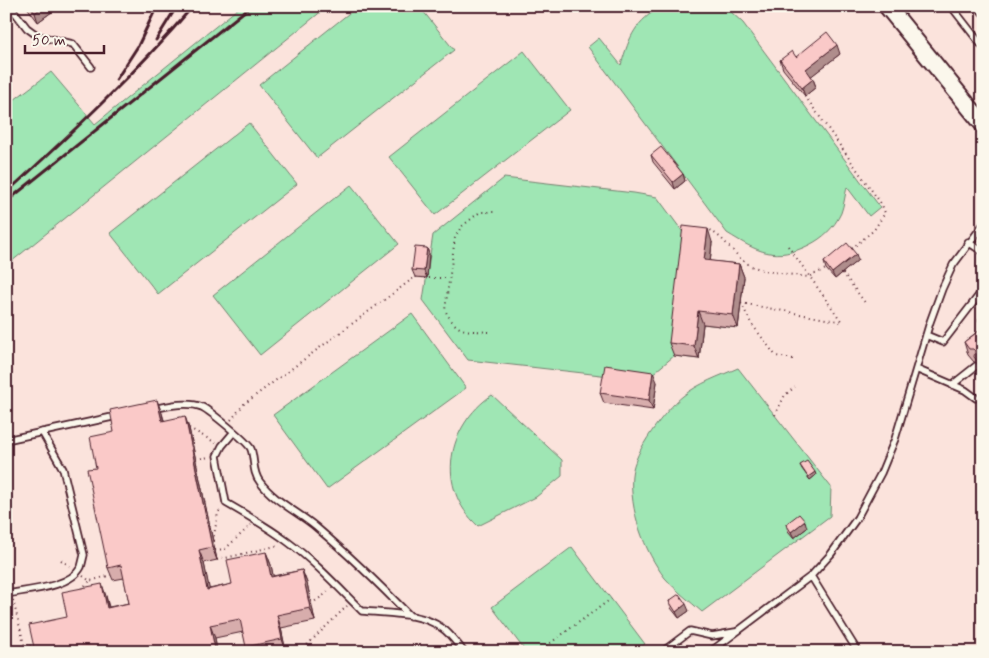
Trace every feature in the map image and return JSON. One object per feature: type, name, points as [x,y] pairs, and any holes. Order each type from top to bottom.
[{"type":"street","points":[[887,6],[983,124]]},
{"type":"lane","points":[[10,6],[26,28],[38,36],[73,44],[92,67]]},
{"type":"lane","points":[[951,6],[983,47]]},
{"type":"lane","points":[[978,6],[983,13]]},
{"type":"lane","points":[[710,652],[811,576],[831,554],[857,518],[871,492],[894,439],[942,289],[968,242],[983,225]]},
{"type":"lane","points":[[968,242],[983,252]]},
{"type":"lane","points":[[926,335],[944,342],[983,290]]},
{"type":"lane","points":[[952,384],[976,366]]},
{"type":"lane","points":[[916,369],[965,390],[976,398]]},
{"type":"lane","points":[[144,410],[162,406],[188,405],[200,407],[215,415],[250,448],[258,480],[271,494],[356,562],[410,616]]},
{"type":"lane","points":[[6,440],[126,414]]},
{"type":"lane","points":[[9,593],[61,583],[80,568],[84,555],[63,469],[42,432]]},
{"type":"lane","points":[[233,432],[217,456],[226,503],[256,520],[289,543],[336,584],[362,611],[410,616],[432,622],[444,629],[464,652]]},
{"type":"lane","points":[[811,576],[858,652]]},
{"type":"lane","points":[[662,652],[690,631],[712,636],[737,631]]},
{"type":"path","points":[[805,96],[882,205],[885,213],[874,230],[850,250]]},
{"type":"path","points":[[489,332],[460,329],[450,320],[446,310],[454,238],[461,227],[480,212],[496,212]]},
{"type":"path","points":[[702,232],[708,229],[721,238],[740,258],[752,266],[766,271],[808,276],[826,269]]},
{"type":"path","points":[[788,246],[842,322],[741,303],[751,323],[776,356],[793,359]]},
{"type":"path","points":[[843,273],[866,304]]},
{"type":"path","points":[[226,426],[244,404],[415,277],[450,278]]},
{"type":"path","points":[[775,415],[784,395],[795,387]]},
{"type":"path","points":[[190,428],[222,446]]},
{"type":"path","points":[[196,459],[217,456]]},
{"type":"path","points":[[213,541],[218,513],[226,503]]},
{"type":"path","points":[[215,550],[225,549],[256,520]]},
{"type":"path","points":[[217,560],[289,543]]},
{"type":"path","points":[[82,596],[80,590],[90,581]]},
{"type":"path","points":[[311,604],[336,584]]},
{"type":"path","points":[[9,593],[26,652]]},
{"type":"path","points":[[538,652],[611,599]]},
{"type":"path","points":[[300,652],[352,601]]},
{"type":"path","points":[[25,646],[35,645]]},
{"type":"shaded area","points":[[6,6],[241,6],[94,124],[51,72],[6,106]]},
{"type":"shaded area","points":[[328,6],[983,6],[983,652],[6,652],[6,266]]},
{"type":"green space","points":[[241,6],[328,6],[6,266],[6,106],[51,72],[95,124]]},
{"type":"green space","points":[[358,6],[419,6],[454,50],[317,158],[259,85]]},
{"type":"green space","points":[[662,6],[720,6],[730,11],[743,23],[880,207],[869,216],[847,187],[841,213],[831,228],[814,242],[786,253],[776,254],[758,250],[727,233],[588,47],[599,38],[621,65],[627,45],[635,30],[645,18]]},
{"type":"green space","points":[[524,51],[570,110],[435,215],[389,157]]},
{"type":"green space","points":[[249,123],[297,184],[158,294],[110,233]]},
{"type":"green space","points":[[504,178],[657,197],[688,239],[712,242],[709,273],[744,277],[738,328],[703,324],[699,359],[674,356],[645,380],[468,360],[423,300],[433,235]]},
{"type":"green space","points":[[351,185],[399,244],[260,355],[213,295]]},
{"type":"green space","points":[[412,314],[466,388],[327,489],[273,415]]},
{"type":"green space","points":[[738,368],[831,487],[830,516],[702,612],[669,583],[657,567],[645,543],[636,515],[633,502],[632,475],[638,454],[644,443],[659,421],[676,402],[696,387]]},
{"type":"green space","points":[[492,395],[562,460],[562,476],[536,497],[478,526],[464,510],[456,493],[452,476],[452,458],[456,440],[465,423],[477,408]]},
{"type":"green space","points":[[572,547],[645,644],[635,652],[526,652],[492,607]]},
{"type":"building","points":[[30,6],[43,6],[35,13]]},
{"type":"building","points":[[827,32],[837,45],[806,69],[813,79],[802,88],[780,60],[792,51],[796,57]]},
{"type":"building","points":[[661,147],[683,174],[673,182],[651,155]]},
{"type":"building","points":[[683,226],[708,229],[704,260],[739,264],[733,315],[698,311],[694,346],[669,343]]},
{"type":"building","points":[[847,243],[856,254],[832,273],[824,262]]},
{"type":"building","points":[[415,247],[427,248],[424,271],[412,270]]},
{"type":"building","points":[[983,316],[983,325],[978,319]]},
{"type":"building","points":[[983,328],[983,360],[979,363],[974,357],[975,351],[969,349],[964,342]]},
{"type":"building","points":[[605,365],[653,372],[649,400],[600,393]]},
{"type":"building","points":[[157,400],[162,421],[185,416],[212,547],[199,550],[207,590],[232,584],[227,560],[266,552],[271,577],[302,570],[310,608],[277,615],[282,639],[246,647],[240,619],[210,625],[215,649],[200,652],[134,652],[133,647],[117,650],[117,652],[35,652],[29,625],[67,617],[62,592],[102,584],[107,608],[129,603],[121,565],[108,568],[87,469],[96,468],[90,437],[114,432],[110,410]]},
{"type":"building","points":[[807,461],[815,472],[808,477],[800,465]]},
{"type":"building","points":[[799,514],[805,521],[791,532],[786,524]]},
{"type":"building","points":[[679,594],[686,604],[676,612],[669,601]]},
{"type":"building","points":[[722,648],[725,652],[716,652]]},
{"type":"railway","points":[[116,80],[138,46],[157,6]]},
{"type":"railway","points":[[156,40],[177,6]]},
{"type":"railway","points":[[6,193],[102,102],[149,55],[193,6]]},
{"type":"railway","points":[[6,202],[251,6]]}]
